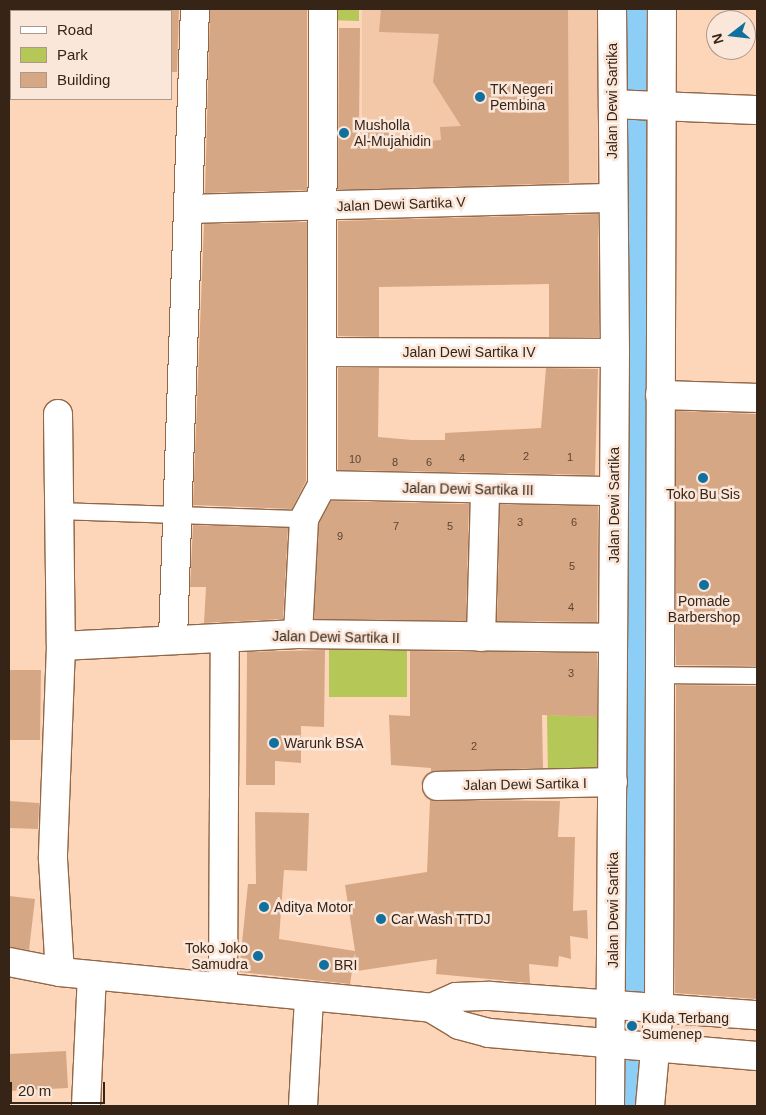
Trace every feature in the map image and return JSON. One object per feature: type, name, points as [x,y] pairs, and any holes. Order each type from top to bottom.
[{"type":"street","points":[[173,638],[191,209],[182,81],[195,9]]},
{"type":"street","points":[[298,634],[304,519],[322,485],[323,9]]},
{"type":"street","name":"Jalan Dewi Sartika","points":[[610,1106],[613,1002],[612,638],[615,353],[612,198],[612,9]]},
{"type":"street","points":[[650,1106],[652,1048],[659,1007],[663,675],[660,395],[662,9]]},
{"type":"street","points":[[613,104],[757,110]]},
{"type":"street","name":"Jalan Dewi Sartika V","points":[[191,209],[612,198]]},
{"type":"street","name":"Jalan Dewi Sartika IV","points":[[323,352],[615,353]]},
{"type":"street","points":[[660,395],[757,398]]},
{"type":"street","points":[[58,414],[61,646],[53,859],[60,972]]},
{"type":"street","name":"Jalan Dewi Sartika III","points":[[322,485],[485,490],[614,491]]},
{"type":"street","points":[[481,637],[485,490]]},
{"type":"street","name":"Jalan Dewi Sartika II","points":[[61,646],[173,638],[225,638],[298,634],[612,638]]},
{"type":"street","points":[[224,985],[225,638]]},
{"type":"street","name":"Jalan Dewi Sartika I","points":[[437,786],[613,782]]},
{"type":"street","points":[[9,962],[60,972],[224,985],[309,997],[431,1008],[459,1025],[488,1033],[611,1042],[652,1048],[757,1056]]},
{"type":"street","points":[[86,1106],[92,975]]},
{"type":"street","points":[[431,1008],[456,997],[490,996],[613,1002],[757,1015]]},
{"type":"street","points":[[303,1106],[309,997]]},
{"type":"lane","points":[[58,511],[304,519]]},
{"type":"lane","points":[[663,675],[757,676]]},
{"type":"shaded area","name":"TK Negeri Pembina","points":[[362,9],[599,9],[597,186],[362,195]]},
{"type":"green space","points":[[330,9],[359,9],[359,21],[329,20]]},
{"type":"green space","points":[[329,646],[407,646],[407,697],[329,697]]},
{"type":"green space","points":[[547,715],[603,717],[601,774],[548,776]]},
{"type":"building","points":[[179,9],[177,72],[172,72],[171,10]]},
{"type":"building","points":[[210,9],[307,9],[307,190],[205,193]]},
{"type":"building","name":"TK Negeri Pembina","points":[[381,9],[568,9],[569,183],[338,190],[339,28],[360,28],[359,132],[389,129],[389,144],[441,140],[440,127],[461,126],[433,82],[439,34],[379,32]]},
{"type":"building","points":[[598,214],[599,337],[549,337],[549,284],[379,287],[379,337],[338,336],[338,221]]},
{"type":"building","points":[[307,222],[306,481],[292,509],[193,505],[204,224]]},
{"type":"building","points":[[338,368],[379,368],[378,437],[412,440],[445,440],[445,433],[541,428],[546,368],[598,369],[595,475],[338,470]]},
{"type":"building","points":[[676,411],[757,414],[757,666],[676,665]]},
{"type":"building","points":[[331,501],[469,504],[466,621],[314,619],[319,523]]},
{"type":"building","points":[[500,504],[598,506],[597,622],[497,621]]},
{"type":"building","points":[[193,525],[288,528],[283,619],[204,623],[206,587],[190,587]]},
{"type":"building","points":[[325,650],[324,727],[301,726],[301,763],[275,761],[275,785],[246,785],[247,652]]},
{"type":"building","points":[[410,651],[597,653],[597,717],[542,715],[543,768],[431,772],[431,768],[391,765],[389,715],[410,716]]},
{"type":"building","points":[[9,670],[41,670],[40,740],[9,740]]},
{"type":"building","points":[[676,685],[757,686],[757,999],[675,993]]},
{"type":"building","points":[[430,800],[560,801],[558,837],[575,837],[573,911],[587,910],[588,939],[570,936],[571,959],[559,956],[558,967],[529,964],[530,983],[436,974],[437,959],[357,971],[355,953],[350,984],[239,972],[248,884],[256,884],[255,812],[309,813],[307,871],[284,870],[279,939],[355,951],[345,885],[427,872]]},
{"type":"building","points":[[9,801],[39,803],[38,829],[9,828]]},
{"type":"building","points":[[9,896],[35,899],[29,950],[9,947]]},
{"type":"building","points":[[66,1051],[68,1088],[9,1091],[9,1054]]},
{"type":"waterway","points":[[634,9],[637,987]]},
{"type":"waterway","points":[[634,1063],[634,1106]]},
{"type":"place","name":"TK Negeri Pembina","points":[[480,97]]},
{"type":"place","name":"Musholla Al-Mujahidin","points":[[344,133]]},
{"type":"place","name":"Toko Bu Sis","points":[[703,478]]},
{"type":"place","name":"Pomade Barbershop","points":[[704,585]]},
{"type":"place","name":"Warunk BSA","points":[[274,743]]},
{"type":"place","name":"Aditya Motor","points":[[264,907]]},
{"type":"place","name":"Car Wash TTDJ","points":[[381,919]]},
{"type":"place","name":"Toko Joko Samudra","points":[[258,956]]},
{"type":"place","name":"BRI","points":[[324,965]]},
{"type":"place","name":"Kuda Terbang Sumenep","points":[[632,1026]]}]
